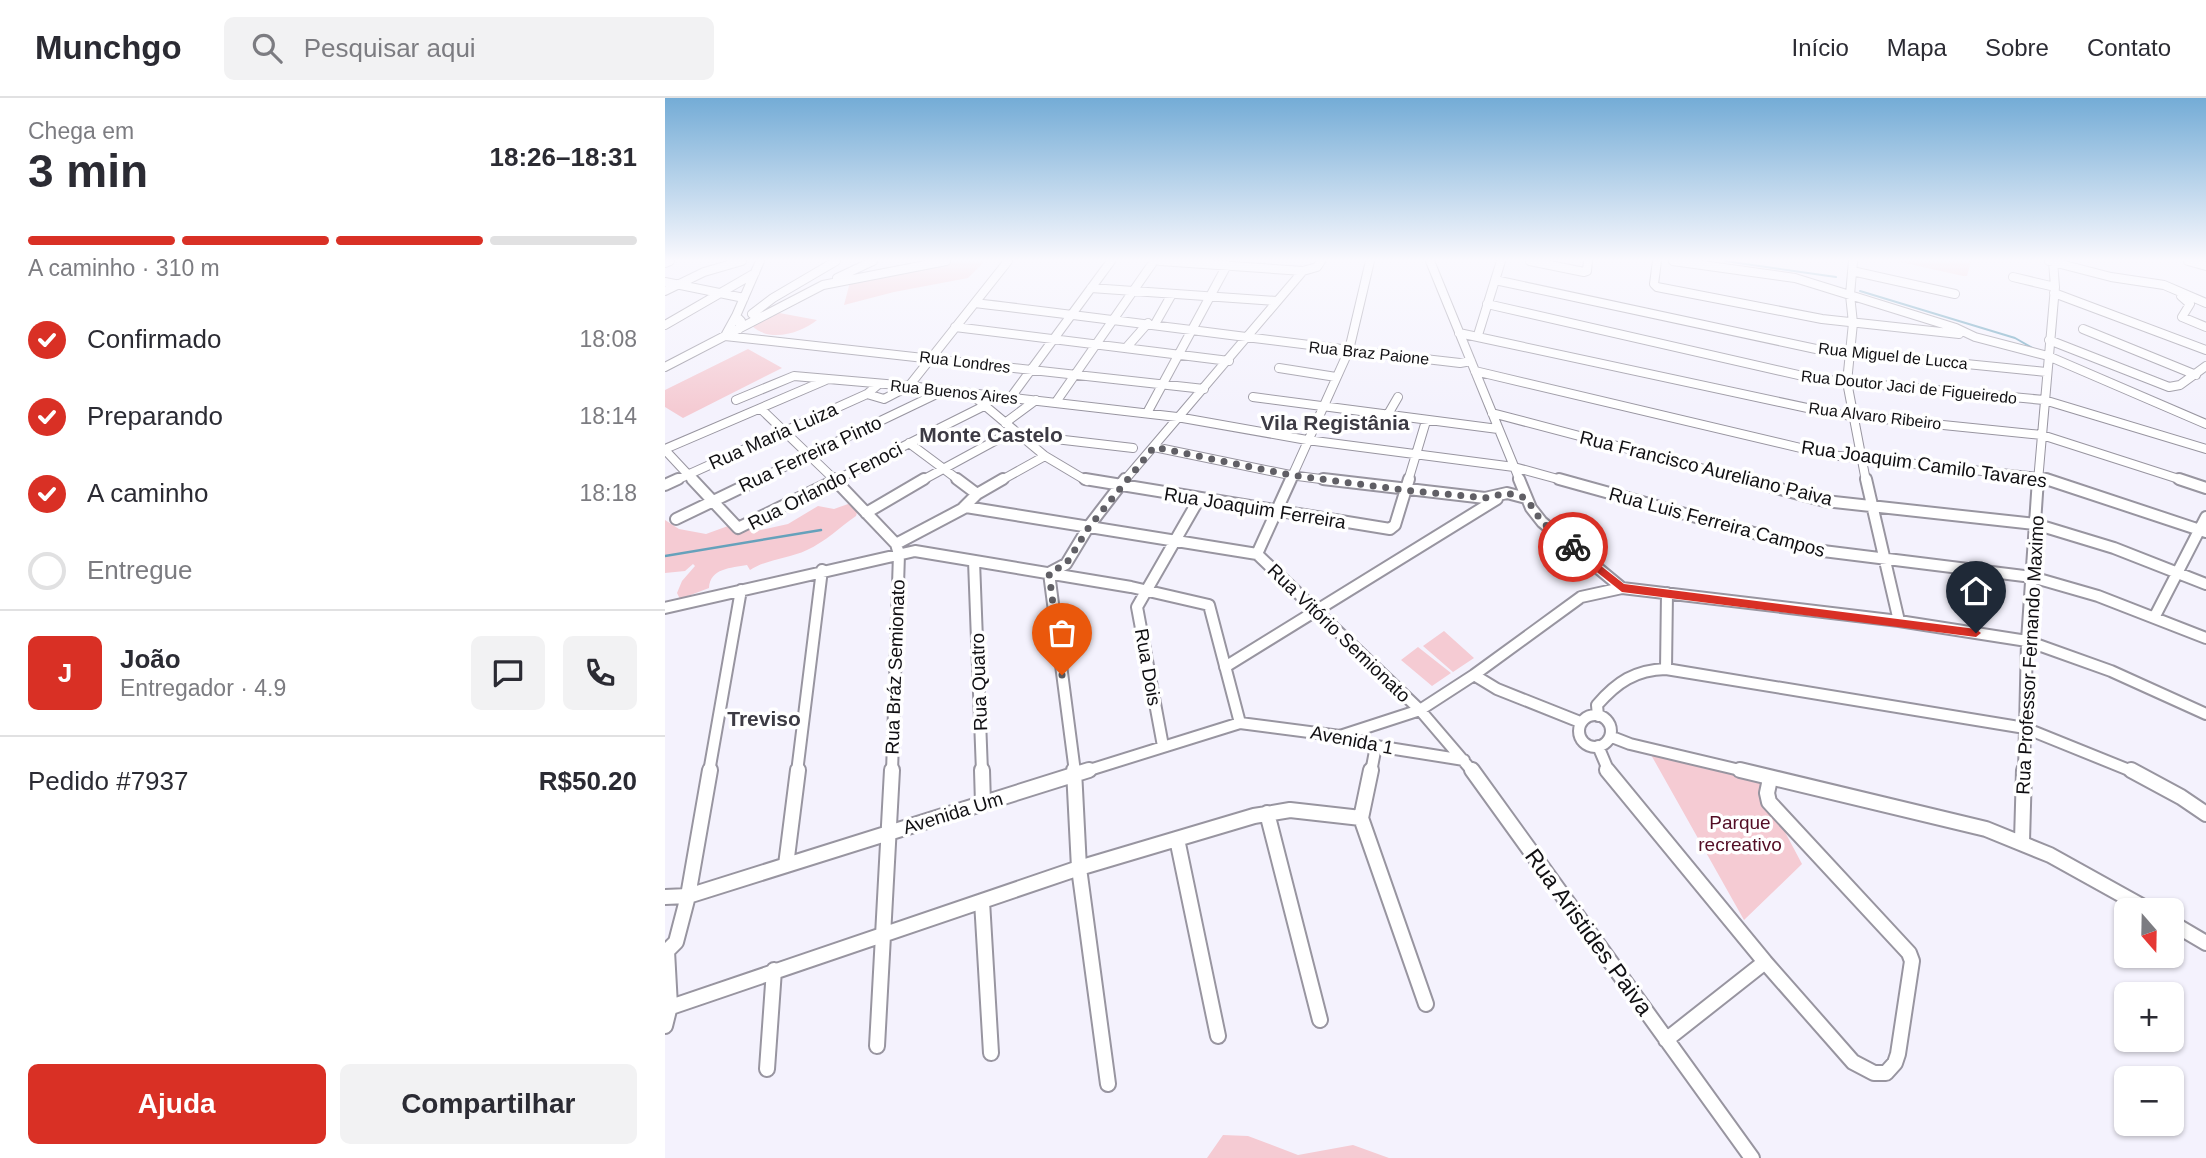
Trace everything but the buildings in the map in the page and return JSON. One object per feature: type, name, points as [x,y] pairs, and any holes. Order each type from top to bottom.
[{"type":"street","points":[[665,326],[691,310]]},
{"type":"street","points":[[725,336],[738,310]]},
{"type":"street","points":[[752,314],[757,310]]},
{"type":"street","points":[[736,316],[771,310]]},
{"type":"street","points":[[667,365],[772,310]]},
{"type":"street","points":[[867,394],[884,400],[909,386],[969,310]]},
{"type":"street","name":"Rua Braz Paione","points":[[1047,310],[1473,366]]},
{"type":"street","points":[[1011,397],[1074,310]]},
{"type":"street","points":[[1056,402],[1120,310]]},
{"type":"street","points":[[1126,348],[1151,324],[1160,310]]},
{"type":"street","points":[[1147,413],[1202,310]]},
{"type":"street","points":[[1049,573],[1066,564],[1089,527],[1120,486],[1177,417],[1229,361],[1269,310]]},
{"type":"street","points":[[1257,554],[1290,475],[1349,350],[1358,310]]},
{"type":"street","points":[[1450,310],[1526,498],[1542,522],[1622,588]]},
{"type":"street","points":[[1478,335],[1485,310]]},
{"type":"street","name":"Rua Doutor Jaci de Figueiredo","points":[[1515,310],[1816,379],[2044,400],[2206,449]]},
{"type":"street","name":"Rua Miguel de Lucca","points":[[1637,310],[1816,349],[2046,372]]},
{"type":"street","points":[[1785,310],[1853,323],[1980,336],[2047,356],[2206,424]]},
{"type":"street","points":[[1852,310],[1851,354],[1847,382],[1882,558],[1899,621]]},
{"type":"street","points":[[1900,310],[1956,328],[1965,334]]},
{"type":"street","name":"Rua Professor Fernando Maximo","points":[[2022,841],[2027,641],[2053,310]]},
{"type":"street","points":[[2107,310],[2206,350]]},
{"type":"street","points":[[2188,310],[2182,317],[2206,327]]},
{"type":"street","points":[[736,316],[741,321],[739,329]]},
{"type":"street","points":[[955,327],[1229,361]]},
{"type":"street","points":[[739,329],[747,337]]},
{"type":"street","points":[[2083,329],[2196,375]]},
{"type":"street","name":"Rua Alvaro Ribeiro","points":[[1459,332],[1835,414],[2042,435],[2206,488]]},
{"type":"street","name":"Rua Londres","points":[[725,336],[1204,389]]},
{"type":"street","points":[[2049,340],[2169,387],[2181,385],[2206,366]]},
{"type":"street","name":"Rua Joaquim Camilo Tavares","points":[[1473,366],[1830,455],[2039,477],[2203,531]]},
{"type":"street","points":[[1279,368],[1336,377]]},
{"type":"street","name":"Rua Buenos Aires","points":[[736,400],[792,377],[829,379],[1147,413],[1307,440]]},
{"type":"street","points":[[713,500],[665,450],[829,379]]},
{"type":"street","name":"Rua Maria Luiza","points":[[665,485],[867,394],[880,384]]},
{"type":"street","name":"Rua Ferreira Pinto","points":[[676,519],[945,390]]},
{"type":"street","name":"Rua Joaquim Ferreira","points":[[969,393],[1045,456],[1080,478],[1390,528],[1395,525],[1404,490]]},
{"type":"street","points":[[1253,397],[1498,429]]},
{"type":"street","points":[[1387,416],[1398,397]]},
{"type":"street","points":[[1005,423],[1036,400]]},
{"type":"street","name":"Rua Orlando Fenoci","points":[[713,500],[738,528],[986,405]]},
{"type":"street","points":[[761,409],[835,480],[897,549],[1145,589],[1207,603],[1240,723]]},
{"type":"street","name":"Rua Francisco Aureliano Paiva","points":[[1492,413],[1825,501],[2035,524],[2206,584]]},
{"type":"street","points":[[1404,490],[1426,421]]},
{"type":"street","points":[[866,513],[943,468],[1016,433],[1133,448]]},
{"type":"street","name":"Rua Luis Ferreira Campos","points":[[1307,440],[1514,467],[1815,550],[2032,577],[2155,616],[2206,638]]},
{"type":"street","points":[[909,443],[977,495]]},
{"type":"street","points":[[1154,447],[1290,475],[1485,498],[1507,493],[1526,498]]},
{"type":"street","points":[[665,608],[897,549],[963,508],[977,495],[1045,456]]},
{"type":"street","points":[[1225,667],[1521,485]]},
{"type":"street","points":[[1145,589],[1199,499]]},
{"type":"street","name":"Rua Vitório Semionato","points":[[963,508],[1053,519],[1257,554],[1420,710]]},
{"type":"street","points":[[2155,616],[2177,572],[2203,531],[2206,517]]},
{"type":"street","name":"Rua Bráz Semionato","points":[[877,1046],[890,833],[897,549]]},
{"type":"street","name":"Rua Quatro","points":[[974,561],[983,804]]},
{"type":"street","points":[[786,865],[822,570]]},
{"type":"street","points":[[1049,573],[1075,776],[1079,868],[1108,1084]]},
{"type":"street","points":[[1340,736],[1420,710],[1474,675],[1581,597],[1622,588],[1899,621],[2027,641],[2111,671],[2206,714]]},
{"type":"street","name":"Rua Dois","points":[[1145,589],[1137,607],[1163,746]]},
{"type":"street","points":[[665,1026],[666,952],[676,942],[688,896],[741,590]]},
{"type":"street","points":[[1666,669],[1667,593]]},
{"type":"street","points":[[1598,716],[1597,705],[1628,675],[1648,668],[1666,669],[2025,728],[2130,769],[2206,814]]},
{"type":"street","points":[[1474,675],[1497,689],[1580,722]]},
{"type":"street","name":"Rua Aristides Paiva","points":[[1420,710],[1464,760],[1752,1158]]},
{"type":"street","points":[[1587,716],[1598,716],[1610,724],[1612,737],[1607,743],[1598,746],[1580,737],[1577,729],[1587,716]]},
{"type":"street","name":"Avenida Um","points":[[665,897],[688,896],[1240,723]]},
{"type":"street","name":"Avenida 1","points":[[1240,723],[1340,736],[1375,746],[1464,760]]},
{"type":"street","points":[[1612,737],[1630,744],[1770,779],[1986,829],[2061,858],[2129,898]]},
{"type":"street","points":[[1375,746],[1361,818],[1426,1004]]},
{"type":"street","points":[[1598,746],[1608,770],[1765,962],[1853,1062],[1875,1074],[1890,1071],[1895,1066],[1912,961],[1909,953],[1769,802],[1767,793],[1770,779]]},
{"type":"street","points":[[667,1007],[1079,868],[1267,813],[1290,810],[1361,818]]},
{"type":"street","points":[[1267,813],[1321,1020]]},
{"type":"street","points":[[1177,839],[1218,1037]]},
{"type":"street","points":[[982,901],[991,1053]]},
{"type":"street","points":[[2184,930],[2206,943]]},
{"type":"street","points":[[1666,1040],[1765,962]]},
{"type":"street","points":[[767,1069],[774,970]]},
{"type":"green space","points":[[774,312],[817,320],[803,329],[776,335],[759,331],[752,326]]},
{"type":"green space","points":[[748,349],[782,368],[683,418],[665,407],[665,390]]},
{"type":"green space","points":[[848,504],[858,509],[856,516],[814,547],[750,570],[747,565],[722,570],[713,576],[709,588],[680,599],[677,593],[682,581],[695,566],[693,564],[685,571],[665,573],[665,520],[679,529],[706,534],[728,526],[749,528],[752,532],[788,524],[818,506],[834,509]]},
{"type":"green space","points":[[1444,631],[1474,658],[1453,672],[1423,646]]},
{"type":"green space","points":[[1418,647],[1451,673],[1432,686],[1401,660]]},
{"type":"green space","name":"Parque recreativo","points":[[1650,753],[1765,781],[1767,798],[1802,864],[1744,920]]},
{"type":"green space","points":[[1223,1135],[1248,1136],[1298,1155],[1353,1145],[1389,1158],[1207,1158]]},
{"type":"waterway","points":[[1924,310],[2015,338],[2036,350]]},
{"type":"waterway","points":[[665,556],[821,530]]},
{"type":"way so far","points":[[1062,675],[1049,573],[1066,564],[1089,527],[1154,447],[1290,475],[1404,490],[1485,498],[1507,493],[1526,498],[1542,522],[1573,547]]},
{"type":"district","name":"Vila Registânia","points":[[1335,422]]},
{"type":"district","name":"Monte Castelo","points":[[991,434]]},
{"type":"district","name":"Treviso","points":[[764,718]]},
{"type":"route","points":[[1573,547],[1622,588],[1899,621],[1976,633]]}]
